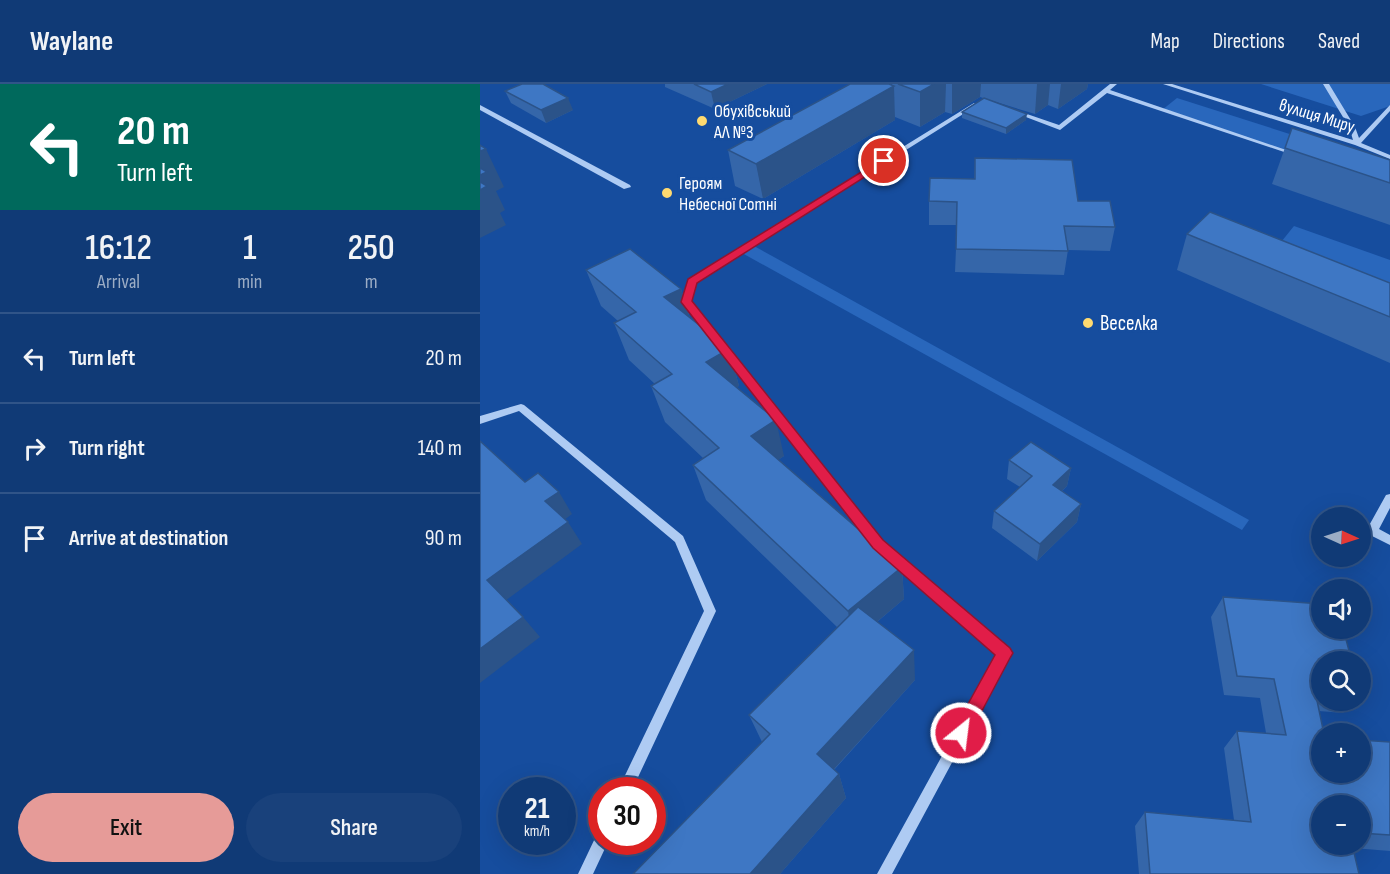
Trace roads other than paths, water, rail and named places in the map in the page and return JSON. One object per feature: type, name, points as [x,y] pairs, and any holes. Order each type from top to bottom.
[{"type":"street","name":"вулиця Миру","points":[[1166,84],[1357,144],[1390,157]]},
{"type":"street","points":[[1326,84],[1352,127],[1357,144]]},
{"type":"street","points":[[1004,108],[1060,128],[1111,88],[1311,159]]},
{"type":"street","points":[[884,874],[1005,653],[878,544],[686,302],[692,281],[982,100]]},
{"type":"street","points":[[480,107],[627,187]]},
{"type":"street","points":[[1357,144],[1390,107]]},
{"type":"street","points":[[1380,154],[1390,164]]},
{"type":"street","points":[[480,420],[521,407],[679,539],[710,611],[631,777]]},
{"type":"street","points":[[1390,498],[1372,531],[1390,540]]},
{"type":"street","points":[[585,874],[594,855]]},
{"type":"place","name":"Обухівський АЛ №3","points":[[702,121]]},
{"type":"place","name":"Героям Небесної Сотні","points":[[667,193]]},
{"type":"place","name":"Веселка","points":[[1088,323]]}]
